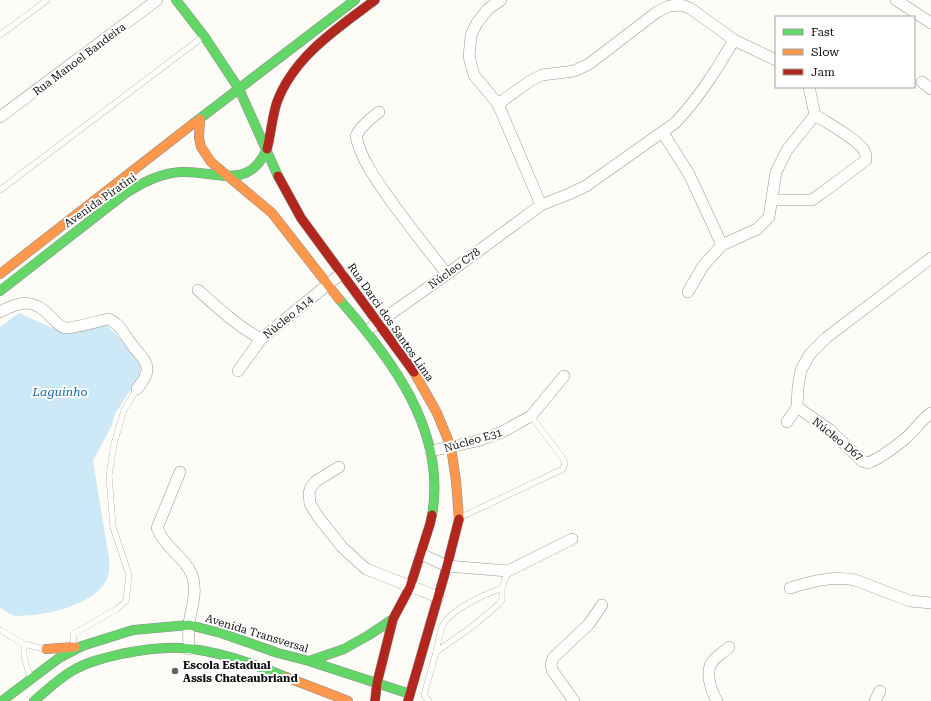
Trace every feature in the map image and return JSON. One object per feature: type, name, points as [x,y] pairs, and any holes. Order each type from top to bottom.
[{"type":"street","name":"Rua Manoel Bandeira","points":[[0,117],[157,0]]},
{"type":"street","name":"Rua Darci dos Santos Lima","points":[[176,0],[204,36],[239,89],[283,187],[301,218],[419,379],[437,413],[451,447],[459,518],[447,566],[409,697]]},
{"type":"street","name":"Avenida Piratini","points":[[0,274],[135,168],[355,0]]},
{"type":"street","name":"Avenida Piratini","points":[[0,291],[123,196],[147,182],[180,172],[228,177],[241,175],[251,170],[259,163],[267,151],[274,110],[295,69],[307,55],[325,39],[375,0]]},
{"type":"street","points":[[501,0],[488,9],[477,23],[471,35],[469,57],[474,75],[498,104],[542,205]]},
{"type":"street","points":[[896,0],[931,23]]},
{"type":"street","points":[[498,104],[530,81],[542,75],[574,71],[588,64],[657,12],[669,6],[681,5],[690,8],[734,40],[775,60]]},
{"type":"street","name":"Núcleo C78","points":[[367,331],[542,205],[586,186],[663,133],[688,110],[721,62],[734,40]]},
{"type":"street","points":[[772,200],[812,200],[866,160],[864,151],[850,138],[815,115],[809,88]]},
{"type":"street","points":[[379,112],[367,121],[356,136],[358,148],[377,181],[411,229],[448,274]]},
{"type":"street","points":[[688,292],[703,266],[722,245],[757,229],[769,217],[776,172],[787,150],[815,115]]},
{"type":"street","points":[[200,119],[199,138],[201,146],[211,162],[272,213],[309,259],[327,285],[367,331],[401,380],[410,396],[424,429],[431,451],[434,473],[434,502],[421,554],[410,587],[393,619],[377,683],[375,701]]},
{"type":"street","points":[[663,133],[689,174],[722,245]]},
{"type":"street","points":[[787,422],[797,407],[801,370],[810,354],[826,338],[931,258]]},
{"type":"street","name":"Núcleo A14","points":[[238,371],[261,339],[342,273]]},
{"type":"street","points":[[198,290],[244,330],[261,339]]},
{"type":"street","points":[[0,312],[21,303],[29,303],[44,310],[57,324],[65,328],[108,319],[112,321],[122,330],[132,346],[147,364],[148,371],[137,389]]},
{"type":"street","name":"Núcleo E31","points":[[431,451],[477,441],[502,432],[531,416],[564,376]]},
{"type":"street","name":"Núcleo D67","points":[[797,407],[830,430],[862,461],[868,462],[880,457],[906,438],[925,417],[931,413]]},
{"type":"street","points":[[339,468],[316,481],[311,487],[309,493],[310,504],[319,518],[342,547],[366,569],[438,597]]},
{"type":"street","points":[[180,472],[157,528],[160,536],[192,575],[194,587],[193,606],[189,625],[190,649]]},
{"type":"street","points":[[421,554],[447,566],[508,571],[572,540]]},
{"type":"street","points":[[790,588],[820,580],[846,579],[866,584],[910,601],[931,603]]},
{"type":"street","points":[[574,701],[552,670],[551,664],[553,658],[589,624],[602,605]]},
{"type":"street","points":[[309,661],[344,649],[369,636],[393,619]]},
{"type":"street","name":"Avenida Transversal","points":[[2,701],[59,658],[78,647],[133,630],[189,625],[312,687],[348,701]]},
{"type":"street","points":[[46,649],[78,647]]},
{"type":"street","points":[[717,701],[713,694],[710,680],[710,667],[714,660],[729,647]]},
{"type":"street","name":"Avenida Transversal","points":[[34,701],[67,674],[79,667],[102,659],[136,651],[158,649],[241,650],[278,653],[309,661],[377,683],[409,697]]},
{"type":"street","points":[[59,658],[67,674]]},
{"type":"street","points":[[31,679],[38,689],[45,693]]},
{"type":"street","points":[[312,687],[324,701]]},
{"type":"lane","points":[[0,35],[47,0]]},
{"type":"lane","points":[[0,190],[204,36]]},
{"type":"lane","points":[[78,647],[73,634],[117,609],[126,601],[129,575],[113,527],[109,476],[114,444],[124,410],[137,389]]},
{"type":"lane","points":[[459,518],[563,469],[565,463],[562,457],[531,416]]},
{"type":"lane","points":[[436,652],[473,626],[502,600],[502,588],[508,571]]},
{"type":"lane","points":[[429,701],[424,698],[443,626],[448,618],[482,595],[502,588]]},
{"type":"lane","points":[[0,630],[24,644],[46,649],[59,658]]},
{"type":"lane","points":[[24,644],[24,656],[31,679]]},
{"type":"water","name":"Laguinho","points":[[19,313],[61,332],[104,322],[142,362],[139,377],[115,414],[112,425],[93,461],[109,558],[108,576],[96,593],[76,604],[64,609],[42,614],[15,616],[6,612],[0,607],[0,327]]},
{"type":"traffic: fast","points":[[176,0],[204,36],[239,89],[278,176]]},
{"type":"traffic: fast","points":[[194,123],[355,0]]},
{"type":"traffic: fast","points":[[0,291],[135,187],[165,174],[181,172],[230,176],[240,175],[250,170],[259,162],[267,149]]},
{"type":"traffic: fast","points":[[339,299],[378,346],[395,371],[411,398],[423,425],[431,454],[434,484],[432,515]]},
{"type":"traffic: fast","points":[[309,661],[344,649],[393,619]]},
{"type":"traffic: fast","points":[[2,701],[59,658],[82,646],[133,630],[189,625],[221,633],[278,653],[309,661],[410,694]]},
{"type":"traffic: fast","points":[[34,701],[52,685],[72,671],[84,665],[121,654],[158,648],[194,649],[208,652],[248,663],[286,677]]},
{"type":"traffic: slow","points":[[200,119],[199,138],[201,147],[211,162],[272,213],[339,299]]},
{"type":"traffic: slow","points":[[0,274],[194,123]]},
{"type":"traffic: slow","points":[[414,372],[437,413],[451,447],[456,481],[459,519]]},
{"type":"traffic: slow","points":[[46,649],[75,647]]},
{"type":"traffic: slow","points":[[286,677],[348,701]]},
{"type":"traffic: jam","points":[[267,149],[277,102],[294,71],[318,44],[375,0]]},
{"type":"traffic: jam","points":[[278,176],[301,218],[414,372]]},
{"type":"traffic: jam","points":[[375,701],[377,683],[393,619],[410,587],[432,515]]},
{"type":"traffic: jam","points":[[408,701],[459,519]]},
{"type":"place","name":"Escola Estadual Assis Chateaubriand","points":[[175,671]]}]
